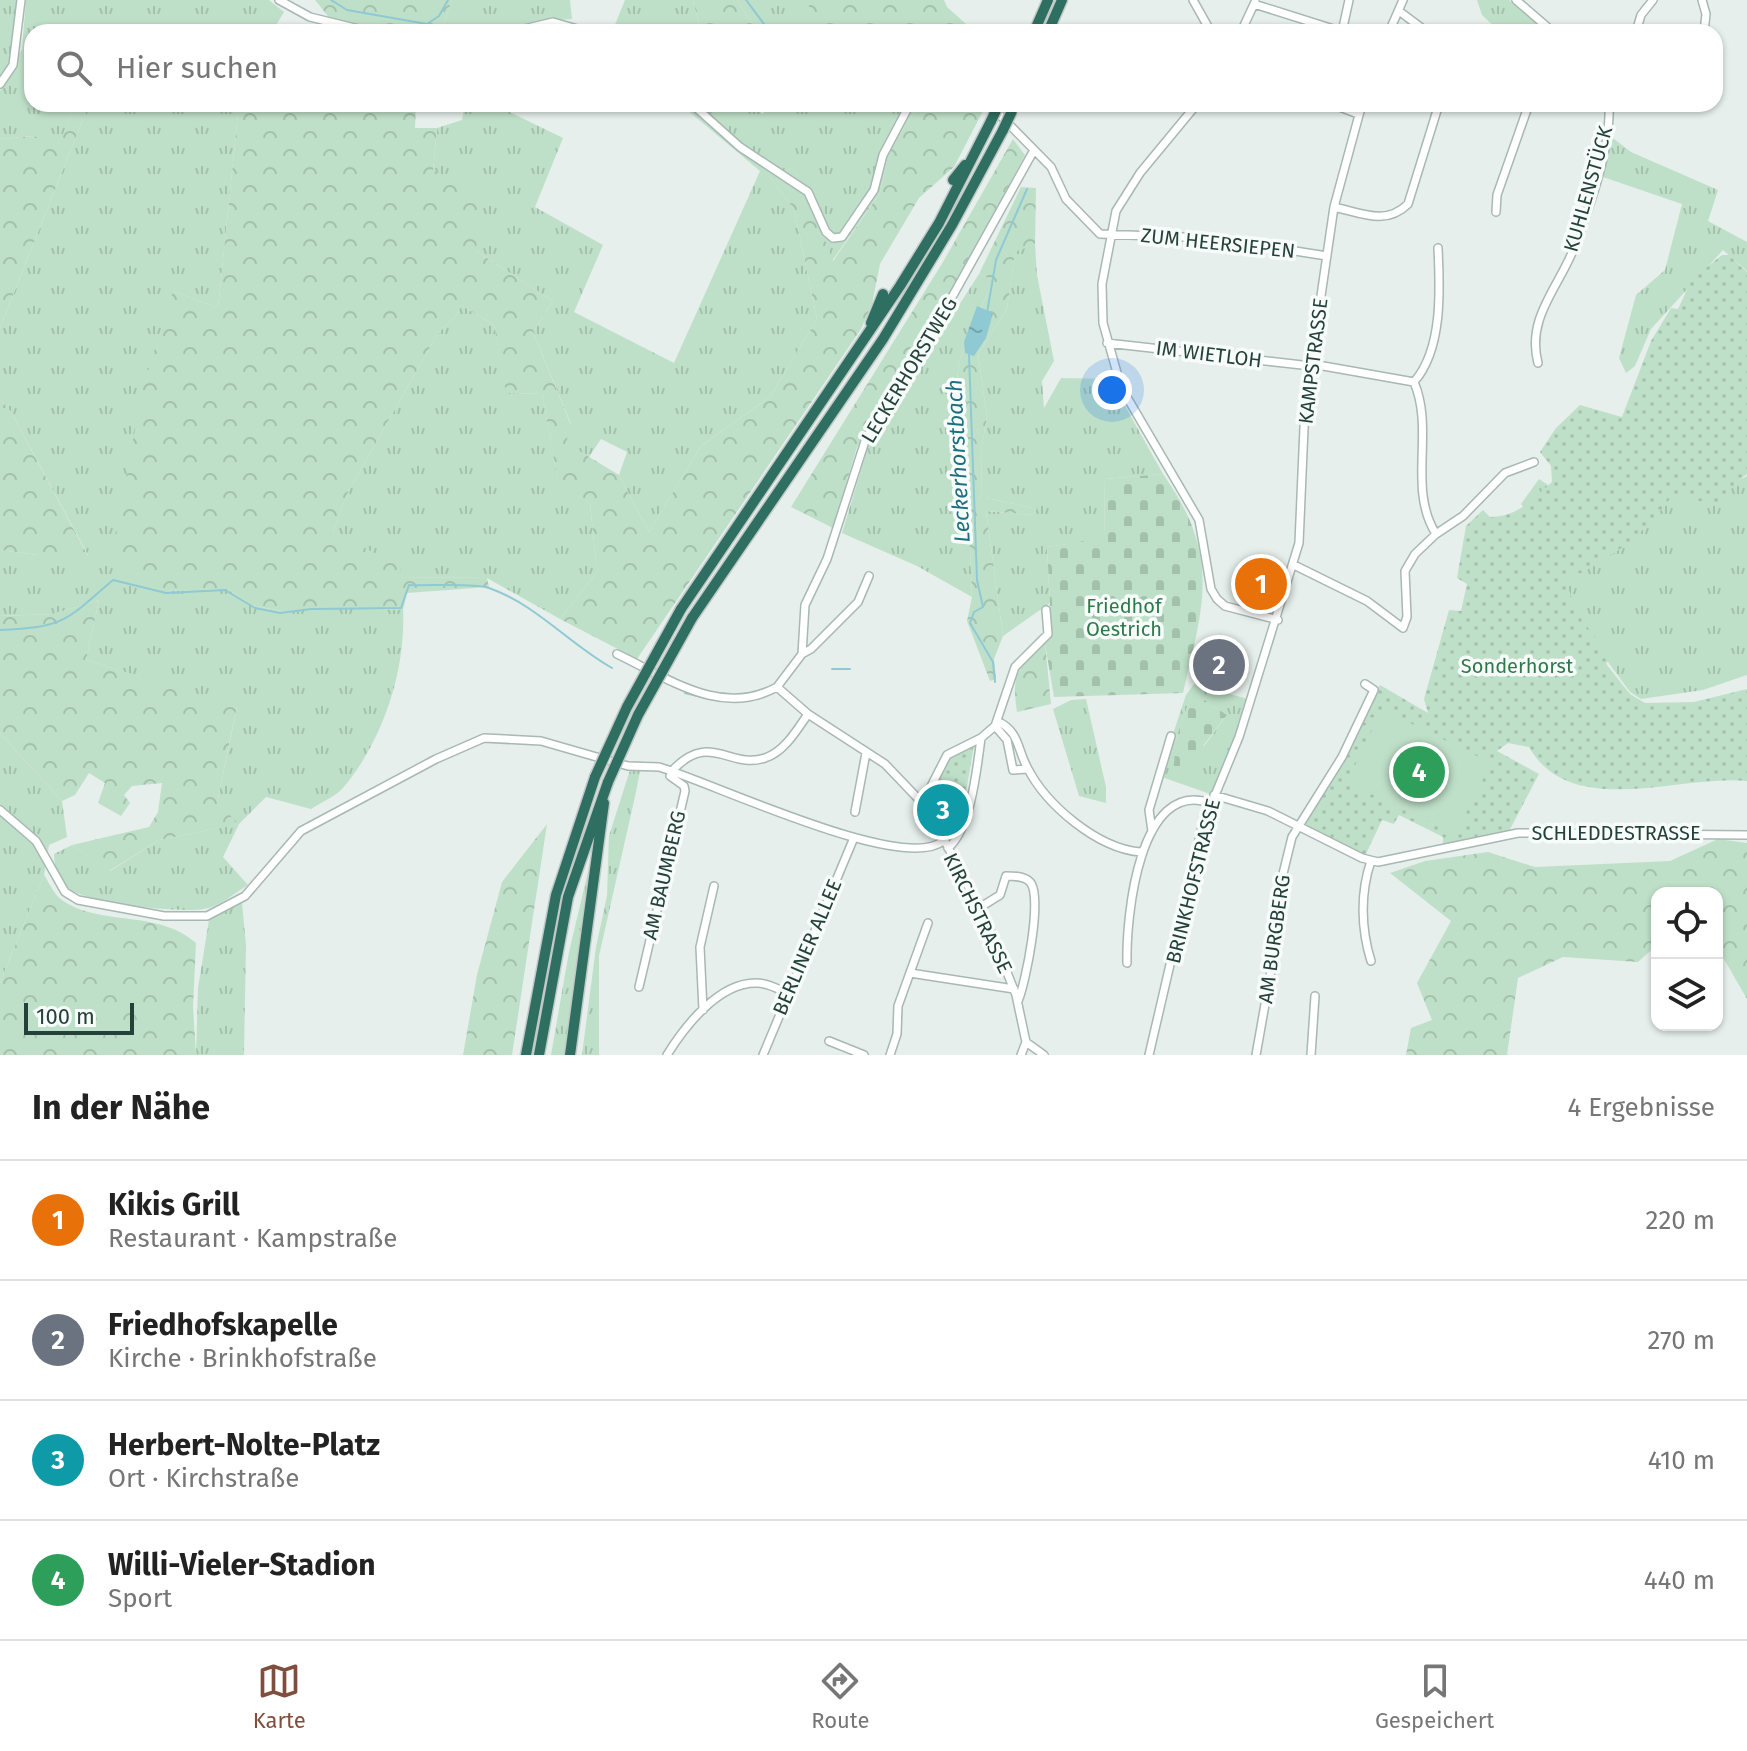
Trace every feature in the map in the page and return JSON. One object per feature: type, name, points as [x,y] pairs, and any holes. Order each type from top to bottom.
[{"type":"highway","points":[[1038,24],[1048,0]]},
{"type":"highway","points":[[1052,24],[1062,0]]},
{"type":"highway","points":[[526,1055],[556,895],[595,777],[627,707],[681,609],[852,360],[939,223],[995,112]]},
{"type":"highway","points":[[539,1055],[568,897],[608,782],[643,705],[692,618],[883,339],[952,225],[1012,112]]},
{"type":"highway","points":[[953,180],[976,151]]},
{"type":"highway","points":[[852,360],[883,294]]},
{"type":"highway","points":[[570,1055],[579,972],[608,782]]},
{"type":"street","points":[[0,84],[13,65],[21,0]]},
{"type":"street","points":[[279,0],[319,20],[336,24]]},
{"type":"street","points":[[1193,0],[1206,24]]},
{"type":"street","points":[[1344,24],[1349,0]]},
{"type":"street","points":[[1393,24],[1403,0]]},
{"type":"street","points":[[1516,0],[1544,24]]},
{"type":"street","points":[[1638,24],[1641,15],[1653,0]]},
{"type":"street","points":[[1702,0],[1705,24]]},
{"type":"street","points":[[1245,24],[1255,2],[1320,24]]},
{"type":"street","points":[[1399,11],[1416,24]]},
{"type":"street","points":[[701,112],[740,147],[808,192],[826,232],[833,238],[842,237],[874,190],[883,155],[906,112]]},
{"type":"street","points":[[997,112],[1051,167],[1072,207],[1100,234],[1109,234]]},
{"type":"street","points":[[1191,112],[1129,189],[1109,234],[1102,293],[1107,343],[1121,387],[1199,520],[1211,589],[1217,599],[1225,606],[1278,620]]},
{"type":"street","points":[[1353,112],[1358,114]]},
{"type":"street","points":[[1334,207],[1386,218],[1400,212],[1408,204],[1437,112]]},
{"type":"street","points":[[1496,212],[1497,195],[1526,112]]},
{"type":"street","name":"KUHLENSTÜCK","points":[[1538,363],[1534,349],[1536,326],[1574,248],[1605,141],[1608,112]]},
{"type":"street","name":"KAMPSTRASSE","points":[[1278,620],[1294,565],[1302,519],[1304,414],[1334,207],[1358,114]]},
{"type":"street","name":"LECKERHORSTWEG","points":[[802,654],[805,605],[827,559],[866,438],[932,333],[1034,150]]},
{"type":"street","name":"ZUM HEERSIEPEN","points":[[1109,234],[1211,238],[1327,256]]},
{"type":"street","points":[[1436,534],[1423,512],[1424,408],[1414,382],[1427,364],[1432,347],[1438,248]]},
{"type":"street","name":"IM WIETLOH","points":[[1107,343],[1312,365],[1414,382]]},
{"type":"street","points":[[1294,565],[1367,601],[1403,628],[1407,617],[1407,566],[1436,534],[1463,516],[1505,473],[1534,462]]},
{"type":"street","points":[[617,654],[681,689],[713,697],[744,698],[777,687],[802,654],[811,649],[858,602],[869,576]]},
{"type":"street","points":[[923,802],[947,755],[981,738],[997,721],[1015,667],[1048,634],[1046,610]]},
{"type":"street","name":"BRINKHOFSTRASSE","points":[[1149,1055],[1212,799],[1235,748],[1278,620]]},
{"type":"street","name":"AM BURGBERG","points":[[1256,1055],[1272,965],[1277,898],[1298,825],[1342,757],[1368,705],[1374,690],[1365,684]]},
{"type":"street","name":"KIRCHSTRASSE","points":[[777,687],[808,714],[885,764],[923,802],[979,908],[1014,989],[1026,1042]]},
{"type":"street","points":[[672,771],[681,762],[707,752],[726,753],[742,761],[764,759],[782,747],[808,714]]},
{"type":"street","points":[[997,721],[1016,736],[1028,769],[1050,800],[1085,828],[1116,846],[1140,852]]},
{"type":"street","points":[[997,721],[1007,740],[1013,770],[1028,769]]},
{"type":"street","points":[[1152,831],[1149,810],[1171,736]]},
{"type":"street","points":[[0,810],[36,841],[65,892],[78,900],[164,916],[207,916],[245,896],[301,831],[464,744],[484,738],[541,741],[628,766],[672,771],[853,840],[931,849],[958,837],[966,818],[981,738]]},
{"type":"street","points":[[855,812],[866,753]]},
{"type":"street","name":"AM BAUMBERG","points":[[639,987],[685,791],[684,786],[670,776],[672,771]]},
{"type":"street","points":[[1127,963],[1140,852],[1152,831],[1182,800],[1194,797],[1251,804],[1371,861],[1363,936],[1371,961]]},
{"type":"street","name":"SCHLEDDESTRASSE","points":[[1371,861],[1398,861],[1518,833],[1747,835]]},
{"type":"street","name":"BERLINER ALLEE","points":[[763,1055],[853,840]]},
{"type":"street","points":[[979,908],[1000,895],[1006,876],[1022,878],[1032,885],[1037,908],[1018,1001]]},
{"type":"street","points":[[703,1010],[700,947],[714,886]]},
{"type":"street","points":[[890,1055],[897,1034],[898,1006],[928,923]]},
{"type":"street","points":[[910,973],[1014,989]]},
{"type":"street","points":[[667,1055],[703,1010],[744,985],[760,983],[787,993]]},
{"type":"street","points":[[1311,1055],[1315,996]]},
{"type":"street","points":[[829,1041],[864,1055]]},
{"type":"street","points":[[1021,1055],[1026,1042],[1044,1055]]},
{"type":"green space","points":[[0,0],[19,0],[10,64],[0,78]]},
{"type":"green space","points":[[26,0],[269,0],[284,12],[277,24],[24,24]]},
{"type":"green space","points":[[315,0],[452,0],[444,24],[351,24],[331,20]]},
{"type":"green space","points":[[452,0],[570,0],[572,19],[525,24],[444,24]]},
{"type":"green space","points":[[625,0],[693,0],[699,24],[615,24]]},
{"type":"green space","points":[[693,0],[737,0],[752,24],[699,24]]},
{"type":"green space","points":[[737,0],[809,0],[809,24],[752,24]]},
{"type":"green space","points":[[809,0],[944,0],[947,7],[966,24],[809,24]]},
{"type":"green space","points":[[1477,0],[1509,0],[1538,24],[1492,24],[1482,15]]},
{"type":"green space","points":[[24,24],[24,112],[73,112],[58,147],[33,136],[0,139],[0,91],[22,49]]},
{"type":"green space","points":[[73,112],[86,112],[0,328],[0,139],[34,136],[58,146]]},
{"type":"green space","points":[[86,112],[238,112],[218,308],[173,291],[165,591],[227,589],[252,605],[285,612],[331,608],[403,610],[403,633],[396,681],[389,704],[357,770],[339,792],[311,809],[266,797],[239,824],[223,857],[248,885],[210,908],[175,910],[94,899],[68,888],[56,868],[54,854],[72,845],[110,871],[159,840],[238,824],[217,803],[237,707],[86,660],[99,600],[53,614],[0,616],[0,550],[38,555],[88,555],[11,412],[0,399],[0,328]]},
{"type":"green space","points":[[238,112],[416,112],[415,128],[437,128],[433,171],[482,188],[476,251],[553,301],[533,332],[571,425],[566,443],[619,475],[649,532],[701,446],[770,397],[817,319],[794,209],[769,176],[771,172],[809,198],[833,261],[880,193],[889,150],[915,112],[982,112],[954,167],[919,198],[880,264],[872,304],[861,329],[637,659],[560,619],[597,572],[590,503],[559,486],[542,394],[506,393],[494,325],[461,305],[456,316],[438,333],[348,492],[333,531],[401,567],[399,577],[487,578],[489,587],[407,593],[403,610],[331,608],[285,612],[252,605],[227,589],[165,591],[110,562],[143,387],[173,291],[218,308]]},
{"type":"green space","points":[[464,112],[509,112],[563,138],[535,207],[603,245],[574,312],[674,363],[760,171],[690,112],[915,112],[889,150],[880,193],[832,261],[809,198],[769,176],[794,209],[817,319],[770,397],[701,446],[649,532],[619,475],[627,452],[601,439],[589,457],[565,443],[571,424],[533,332],[553,301],[476,251],[433,171],[437,128],[462,120]]},
{"type":"green space","points":[[1609,135],[1631,152],[1718,190],[1708,221],[1747,242],[1747,271],[1723,250],[1651,329],[1635,366],[1626,373],[1619,358],[1636,295],[1665,270],[1682,204],[1600,176]]},
{"type":"green space","points":[[1013,139],[1025,155],[949,299],[857,447],[833,528],[791,507],[943,262]]},
{"type":"green space","points":[[1021,187],[1036,188],[1035,244],[1015,252],[1007,309],[978,354],[987,416],[981,452],[982,497],[1037,509],[1032,515],[986,511],[1003,636],[994,659],[996,679],[990,681],[967,621],[972,597],[965,428],[956,389],[959,361],[993,280],[979,274]]},
{"type":"green space","points":[[1035,244],[1037,275],[1054,361],[1042,381],[1044,408],[1061,378],[1110,379],[1163,474],[1105,479],[1104,539],[1047,547],[1050,603],[1003,636],[986,511],[1032,515],[1037,509],[982,497],[981,452],[987,416],[978,354],[1007,309],[1015,251]]},
{"type":"green space","name":"Sonderhorst","points":[[1722,255],[1729,255],[1747,272],[1747,474],[1735,483],[1721,505],[1672,496],[1650,523],[1625,546],[1566,580],[1576,612],[1602,646],[1607,665],[1630,694],[1645,703],[1694,702],[1747,689],[1747,781],[1629,789],[1599,788],[1571,783],[1548,769],[1529,747],[1508,743],[1497,751],[1539,774],[1508,833],[1443,846],[1443,837],[1399,815],[1394,824],[1382,820],[1364,858],[1300,825],[1380,685],[1428,713],[1424,699],[1449,610],[1461,611],[1467,584],[1457,578],[1466,526],[1483,510],[1490,517],[1517,510],[1552,482],[1551,466],[1540,452],[1556,428],[1580,405],[1622,417],[1651,341],[1671,308],[1678,309],[1692,279]]},
{"type":"green space","points":[[979,274],[993,280],[959,361],[956,389],[965,428],[972,597],[917,566],[842,533],[868,447]]},
{"type":"green space","points":[[461,305],[494,325],[507,393],[542,394],[559,485],[590,503],[597,572],[560,619],[487,578],[398,577],[333,531],[348,492],[438,333],[456,316]]},
{"type":"green space","points":[[0,399],[11,412],[88,556],[38,555],[0,550]]},
{"type":"green space","name":"Friedhof Oestrich","points":[[1163,474],[1194,530],[1203,580],[1197,632],[1183,693],[1054,697],[1045,644],[1050,603],[1047,547],[1104,538],[1105,479]]},
{"type":"green space","points":[[1747,476],[1747,675],[1703,690],[1641,699],[1630,692],[1608,662],[1584,667],[1530,517],[1521,504],[1539,479],[1551,487],[1734,482]]},
{"type":"green space","points":[[99,600],[86,660],[237,706],[217,803],[239,824],[159,840],[109,871],[72,845],[149,827],[158,812],[162,783],[132,786],[124,795],[130,803],[121,816],[98,803],[105,783],[89,773],[75,795],[62,801],[0,733],[0,616],[53,614]]},
{"type":"green space","points":[[1045,642],[1051,704],[1017,712],[1016,679],[1028,658]]},
{"type":"green space","points":[[1194,684],[1248,699],[1238,737],[1213,795],[1159,776],[1186,695]],"holes":[[[1192,693],[1227,715],[1204,746],[1176,739]]]},
{"type":"green space","points":[[1192,692],[1227,715],[1179,777],[1173,775],[1176,739]]},
{"type":"green space","points":[[1086,699],[1106,787],[1106,803],[1079,796],[1053,709],[1071,700]]},
{"type":"green space","points":[[1382,709],[1491,763],[1455,835],[1347,782]]},
{"type":"green space","points":[[0,733],[62,801],[67,837],[49,845],[44,875],[0,983]]},
{"type":"green space","points":[[974,745],[962,816],[956,819],[955,793],[933,793],[951,756]]},
{"type":"green space","points":[[630,770],[640,771],[599,956],[599,1055],[582,1055],[596,947],[607,896],[609,836]]},
{"type":"green space","points":[[547,824],[512,1055],[463,1055],[477,975],[502,882]]},
{"type":"green space","points":[[1718,839],[1747,843],[1747,999],[1723,957],[1723,887],[1651,887],[1651,950],[1638,962],[1563,957],[1518,978],[1507,1055],[1406,1055],[1411,1028],[1432,1020],[1417,983],[1451,921],[1390,873],[1425,861],[1488,852],[1535,867],[1670,861]]},
{"type":"green space","points":[[594,846],[566,1055],[551,1055],[569,952]]},
{"type":"green space","points":[[44,875],[59,898],[77,908],[164,926],[181,932],[196,943],[193,1006],[196,1055],[0,1055],[0,983]]},
{"type":"green space","points":[[242,903],[246,945],[244,1055],[196,1055],[198,988],[209,920]]},
{"type":"water","points":[[977,306],[993,313],[986,338],[974,356],[965,353],[964,342]]},
{"type":"waterway","name":"Leckerhorstbach","points":[[331,0],[347,10],[427,24],[439,16],[448,0]]},
{"type":"waterway","name":"Leckerhorstbach","points":[[746,0],[764,24]]},
{"type":"waterway","name":"Leckerhorstbach","points":[[987,313],[996,260],[1027,189]]},
{"type":"waterway","name":"Leckerhorstbach","points":[[969,355],[977,580],[983,607],[974,612],[970,623],[993,662],[995,682]]},
{"type":"waterway","points":[[0,630],[52,624],[74,613],[113,580],[166,593],[225,590],[255,608],[280,613],[311,609],[401,608],[409,585],[474,586],[489,588],[522,604],[612,668]]},
{"type":"waterway","points":[[832,669],[850,669]]},
{"type":"waterway","points":[[685,693],[715,700]]},
{"type":"place","name":"Kikis Grill","points":[[1261,584]]},
{"type":"place","name":"Friedhofskapelle","points":[[1219,665]]},
{"type":"place","name":"Willi-Vieler-Stadion","points":[[1419,772]]},
{"type":"place","name":"Herbert-Nolte-Platz","points":[[943,810]]}]
